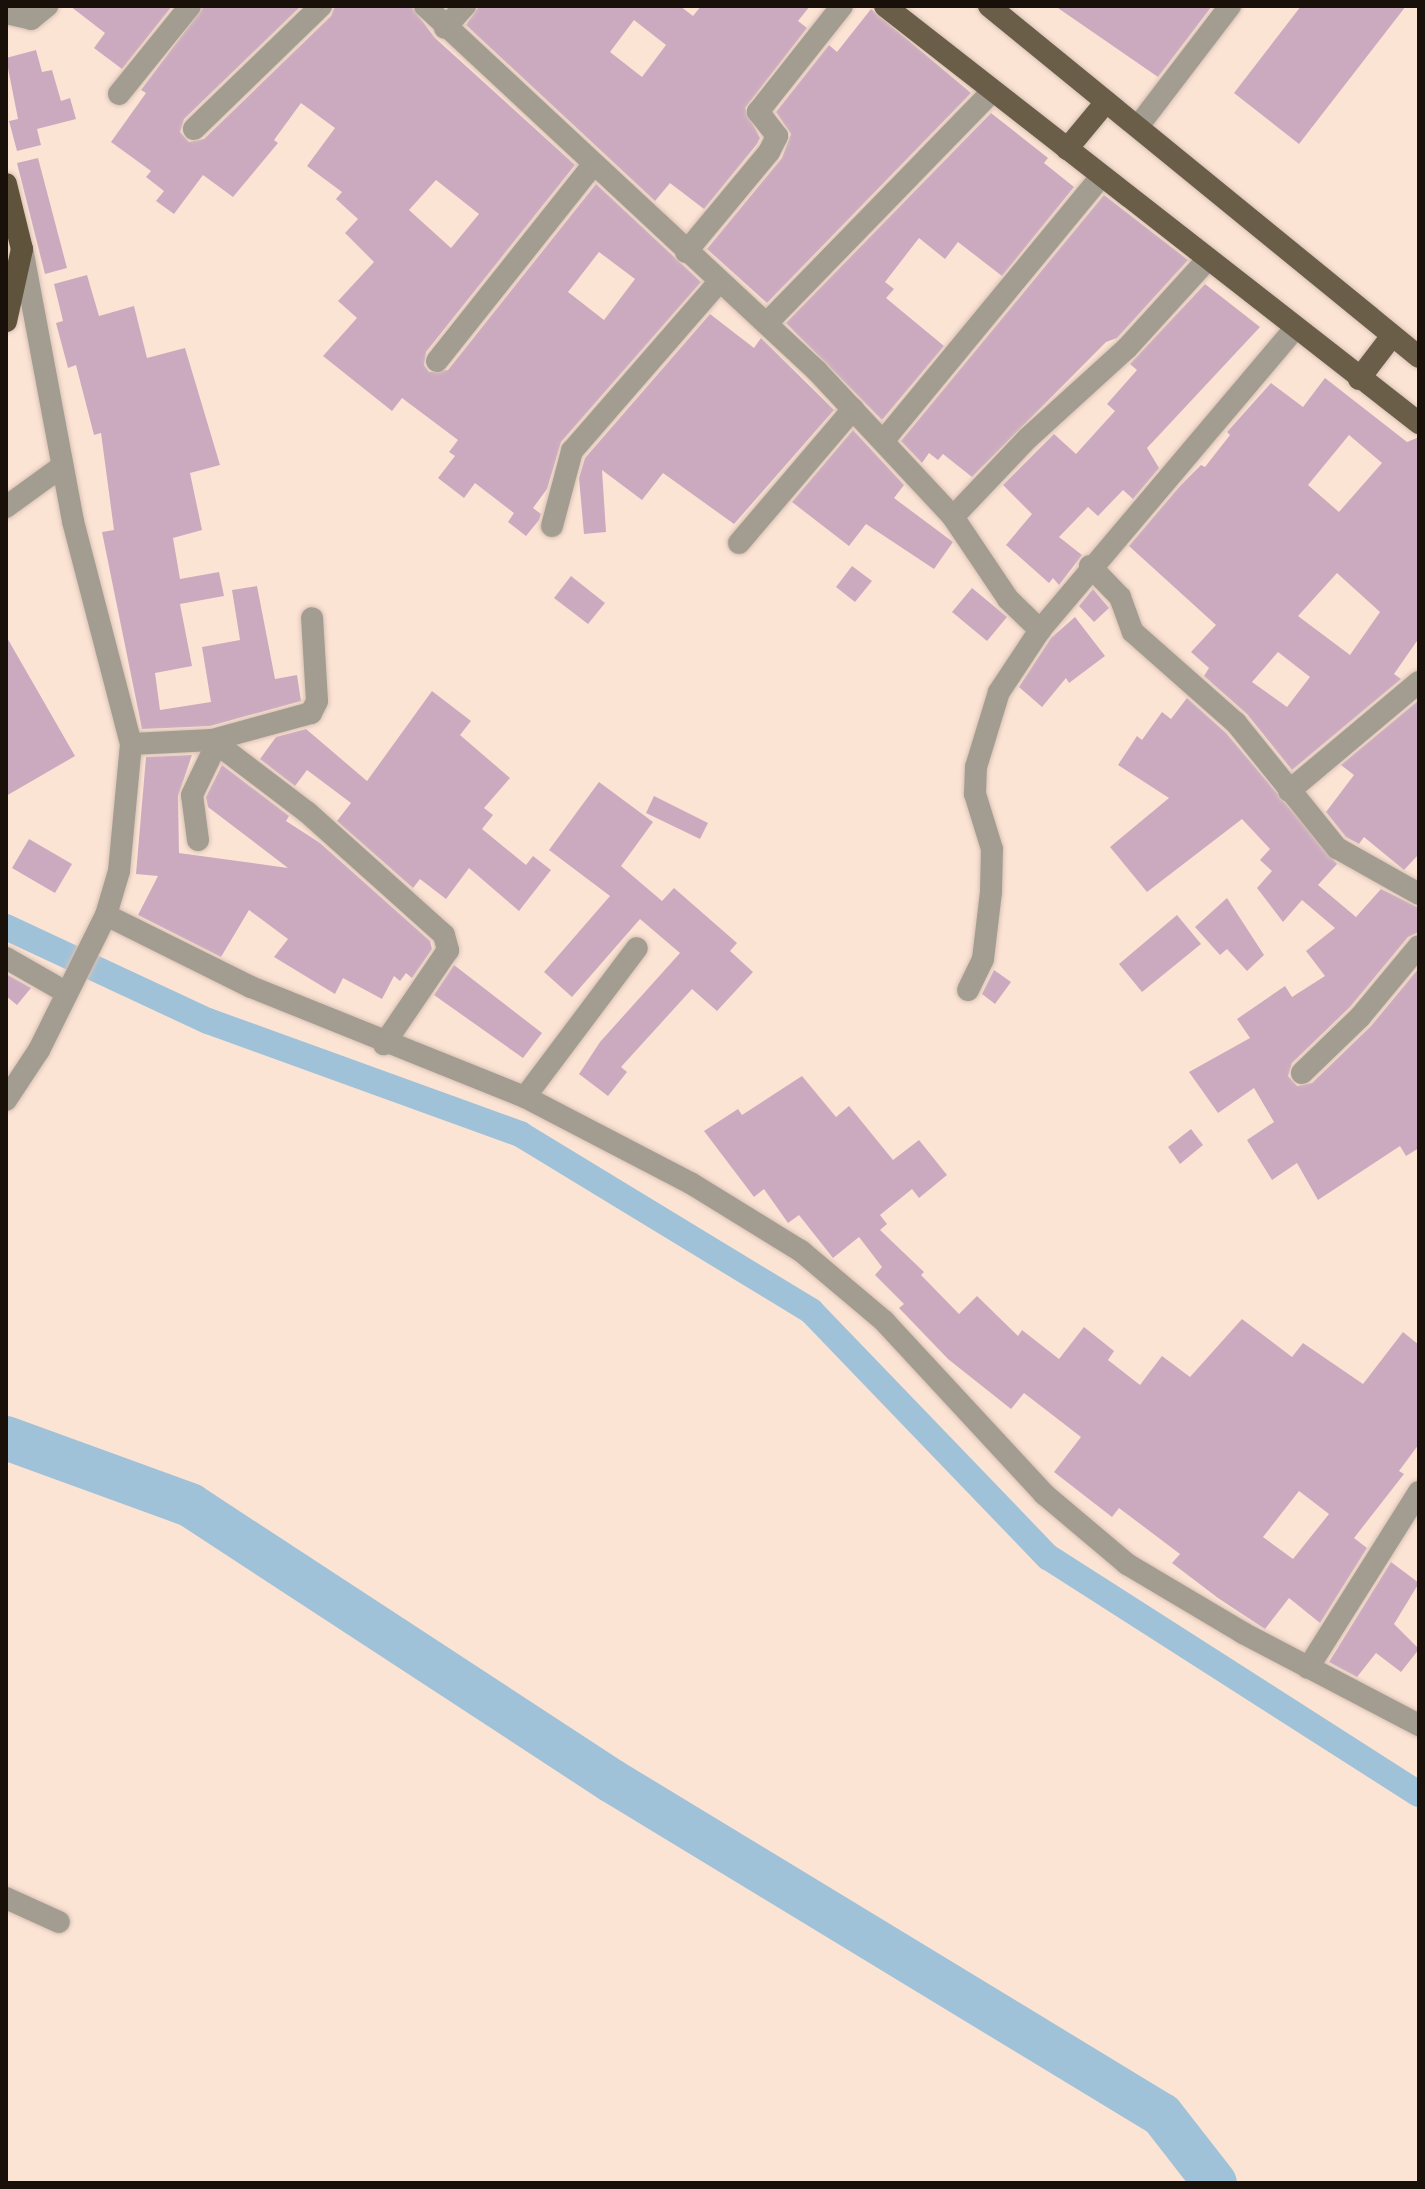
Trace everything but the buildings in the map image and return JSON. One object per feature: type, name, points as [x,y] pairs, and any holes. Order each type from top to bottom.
[{"type":"highway","points":[[6,184],[22,249],[6,321]]},
{"type":"main road","points":[[989,6],[1106,102],[1139,125],[1419,357]]},
{"type":"main road","points":[[897,10],[993,91],[1419,423]]},
{"type":"main road","points":[[1067,149],[1106,102]]},
{"type":"main road","points":[[1359,379],[1392,336]]},
{"type":"street","points":[[6,13],[31,19],[47,6]]},
{"type":"street","points":[[119,94],[190,6]]},
{"type":"street","points":[[194,129],[321,6]]},
{"type":"street","points":[[425,6],[592,166],[719,282],[768,322],[884,440],[953,517],[1008,599],[1040,630]]},
{"type":"street","points":[[445,28],[465,6]]},
{"type":"street","points":[[686,252],[769,152],[777,136],[758,112],[842,6]]},
{"type":"street","points":[[1139,125],[1230,6]]},
{"type":"street","points":[[768,322],[993,91]]},
{"type":"street","points":[[437,361],[592,166]]},
{"type":"street","points":[[884,440],[1102,176]]},
{"type":"street","points":[[6,1100],[71,988],[102,924],[119,871],[131,744],[61,467],[22,249]]},
{"type":"street","points":[[953,517],[1028,438],[1127,348],[1208,259]]},
{"type":"street","points":[[552,526],[572,451],[719,282]]},
{"type":"street","points":[[968,990],[983,959],[991,892],[992,849],[975,794],[976,767],[999,692],[1040,630],[1090,566],[1295,328]]},
{"type":"street","points":[[739,543],[853,409]]},
{"type":"street","points":[[6,507],[61,467]]},
{"type":"street","points":[[1090,566],[1120,597],[1133,632],[1223,709],[1337,848],[1419,894]]},
{"type":"street","points":[[131,744],[214,741],[311,713],[317,701],[312,618]]},
{"type":"street","points":[[1289,791],[1419,682]]},
{"type":"street","points":[[198,840],[192,795],[214,741]]},
{"type":"street","points":[[214,741],[307,812],[444,935],[448,950],[384,1044]]},
{"type":"street","points":[[102,924],[384,1044],[525,1097],[692,1184],[801,1251],[884,1321],[1044,1494],[1127,1564],[1308,1668],[1419,1725]]},
{"type":"street","points":[[1302,1073],[1368,1008],[1419,946]]},
{"type":"street","points":[[525,1097],[637,948]]},
{"type":"street","points":[[6,958],[71,988]]},
{"type":"street","points":[[1308,1668],[1419,1492]]},
{"type":"street","points":[[6,1898],[59,1922]]},
{"type":"waterway","points":[[6,927],[208,1021],[520,1134],[811,1311],[1048,1557],[1419,1794]]},
{"type":"waterway","points":[[6,1438],[190,1505],[612,1781],[1162,2115],[1215,2183]]}]
